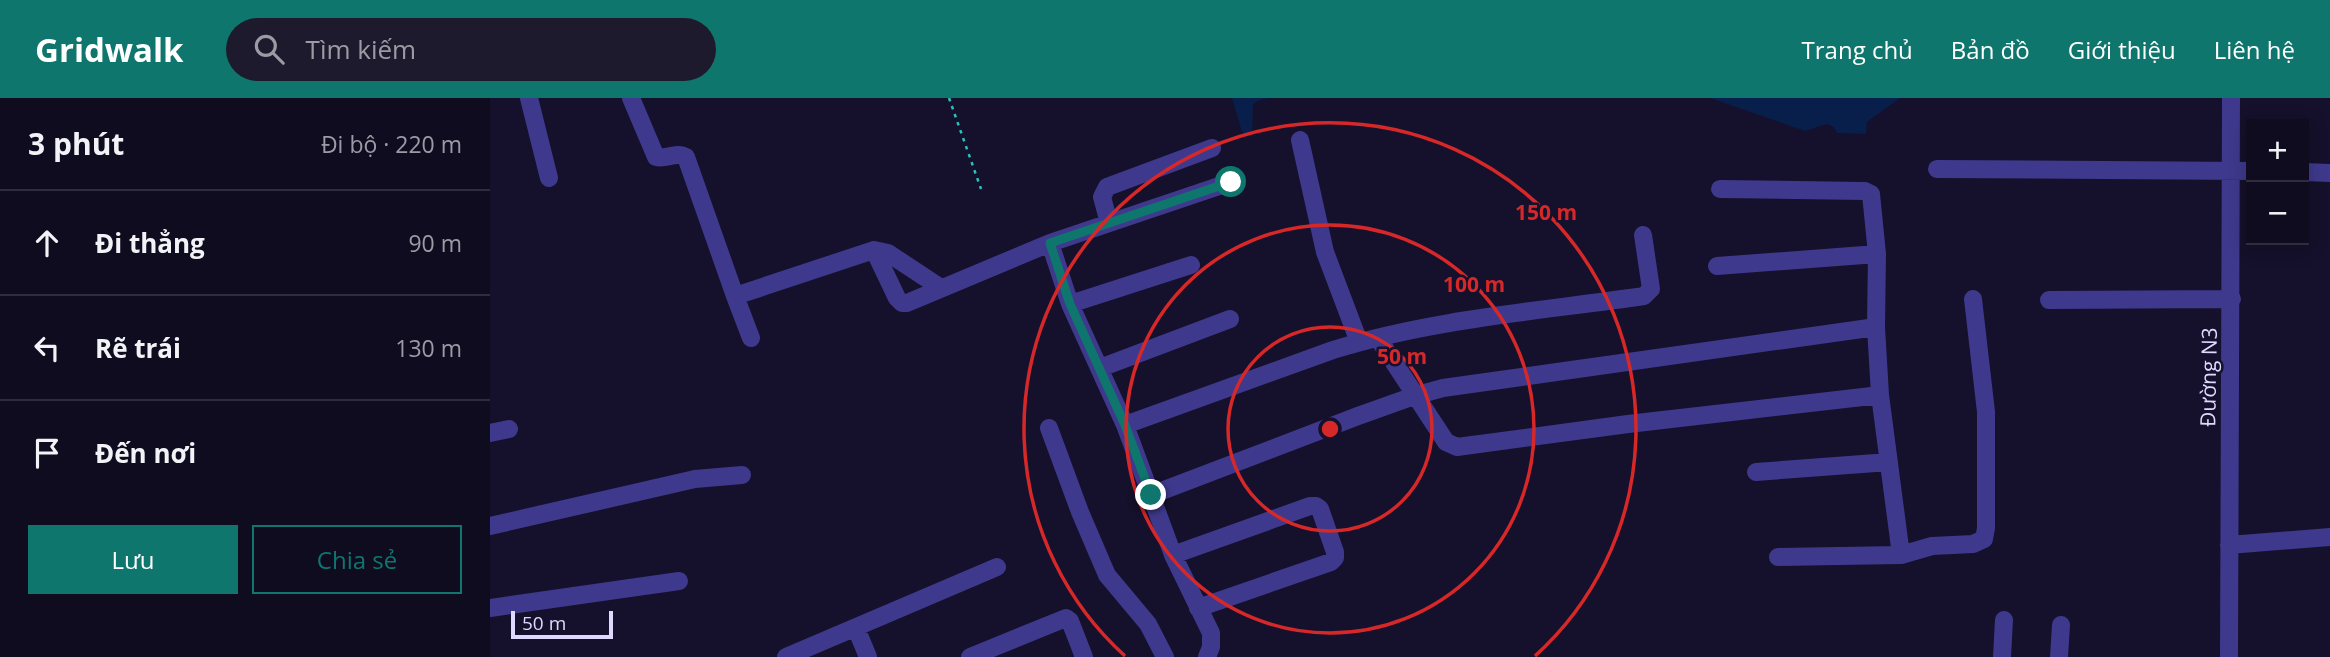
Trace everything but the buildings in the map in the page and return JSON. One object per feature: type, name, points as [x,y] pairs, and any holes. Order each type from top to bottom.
[{"type":"street","points":[[528,98],[549,178]]},
{"type":"street","points":[[631,98],[656,156],[665,158],[679,154],[686,157],[751,338]]},
{"type":"street","name":"Đường N3","points":[[2229,657],[2231,98]]},
{"type":"street","points":[[1300,140],[1325,252],[1355,343]]},
{"type":"street","points":[[1110,223],[1102,197],[1107,187],[1212,148]]},
{"type":"street","points":[[1937,169],[2246,171]]},
{"type":"street","points":[[2309,172],[2330,173]]},
{"type":"street","points":[[874,250],[897,298],[902,303],[907,303],[1050,243],[1231,182]]},
{"type":"street","points":[[1720,189],[1865,191],[1871,194],[1877,254],[1876,327],[1880,395],[1901,555]]},
{"type":"street","points":[[1125,425],[1355,343],[1427,327],[1644,296],[1651,289],[1643,235]]},
{"type":"street","points":[[1050,243],[1070,304],[1125,425],[1173,555],[1211,633],[1211,647],[1207,657]]},
{"type":"street","points":[[735,296],[874,250],[888,253],[949,285]]},
{"type":"street","points":[[1717,266],[1877,254]]},
{"type":"street","points":[[1070,304],[1191,265]]},
{"type":"street","points":[[1778,557],[1888,557],[1932,546],[1973,544],[1984,539],[1986,412],[1973,299]]},
{"type":"street","points":[[2049,300],[2232,299]]},
{"type":"street","points":[[1100,368],[1230,319]]},
{"type":"street","points":[[1151,495],[1358,416],[1443,388],[1876,327]]},
{"type":"street","points":[[1378,338],[1413,396],[1446,442],[1457,447],[1880,395]]},
{"type":"street","points":[[1049,428],[1107,575],[1148,624],[1165,657]]},
{"type":"street","points":[[490,433],[509,429]]},
{"type":"street","points":[[1756,472],[1889,462]]},
{"type":"street","points":[[490,526],[695,480],[742,475]]},
{"type":"street","points":[[1173,555],[1310,506],[1320,509],[1335,552],[1335,558],[1331,562],[1198,608]]},
{"type":"street","points":[[2229,545],[2330,537]]},
{"type":"street","points":[[792,656],[997,567]]},
{"type":"street","points":[[490,608],[679,580]]},
{"type":"street","points":[[970,657],[1001,651],[1066,618],[1070,621],[1084,657]]},
{"type":"street","points":[[2002,657],[2004,620]]},
{"type":"street","points":[[2059,657],[2061,625]]},
{"type":"street","points":[[856,628],[868,657]]},
{"type":"path","points":[[950,98],[981,189]]},
{"type":"water","points":[[1232,98],[1272,98],[1253,104],[1252,136],[1242,132]]},
{"type":"water","points":[[1710,98],[1900,98],[1867,122],[1866,134],[1837,133],[1834,127],[1827,124],[1805,131]]},
{"type":"route","points":[[1151,495],[1125,425],[1070,304],[1050,243],[1231,182]]}]
